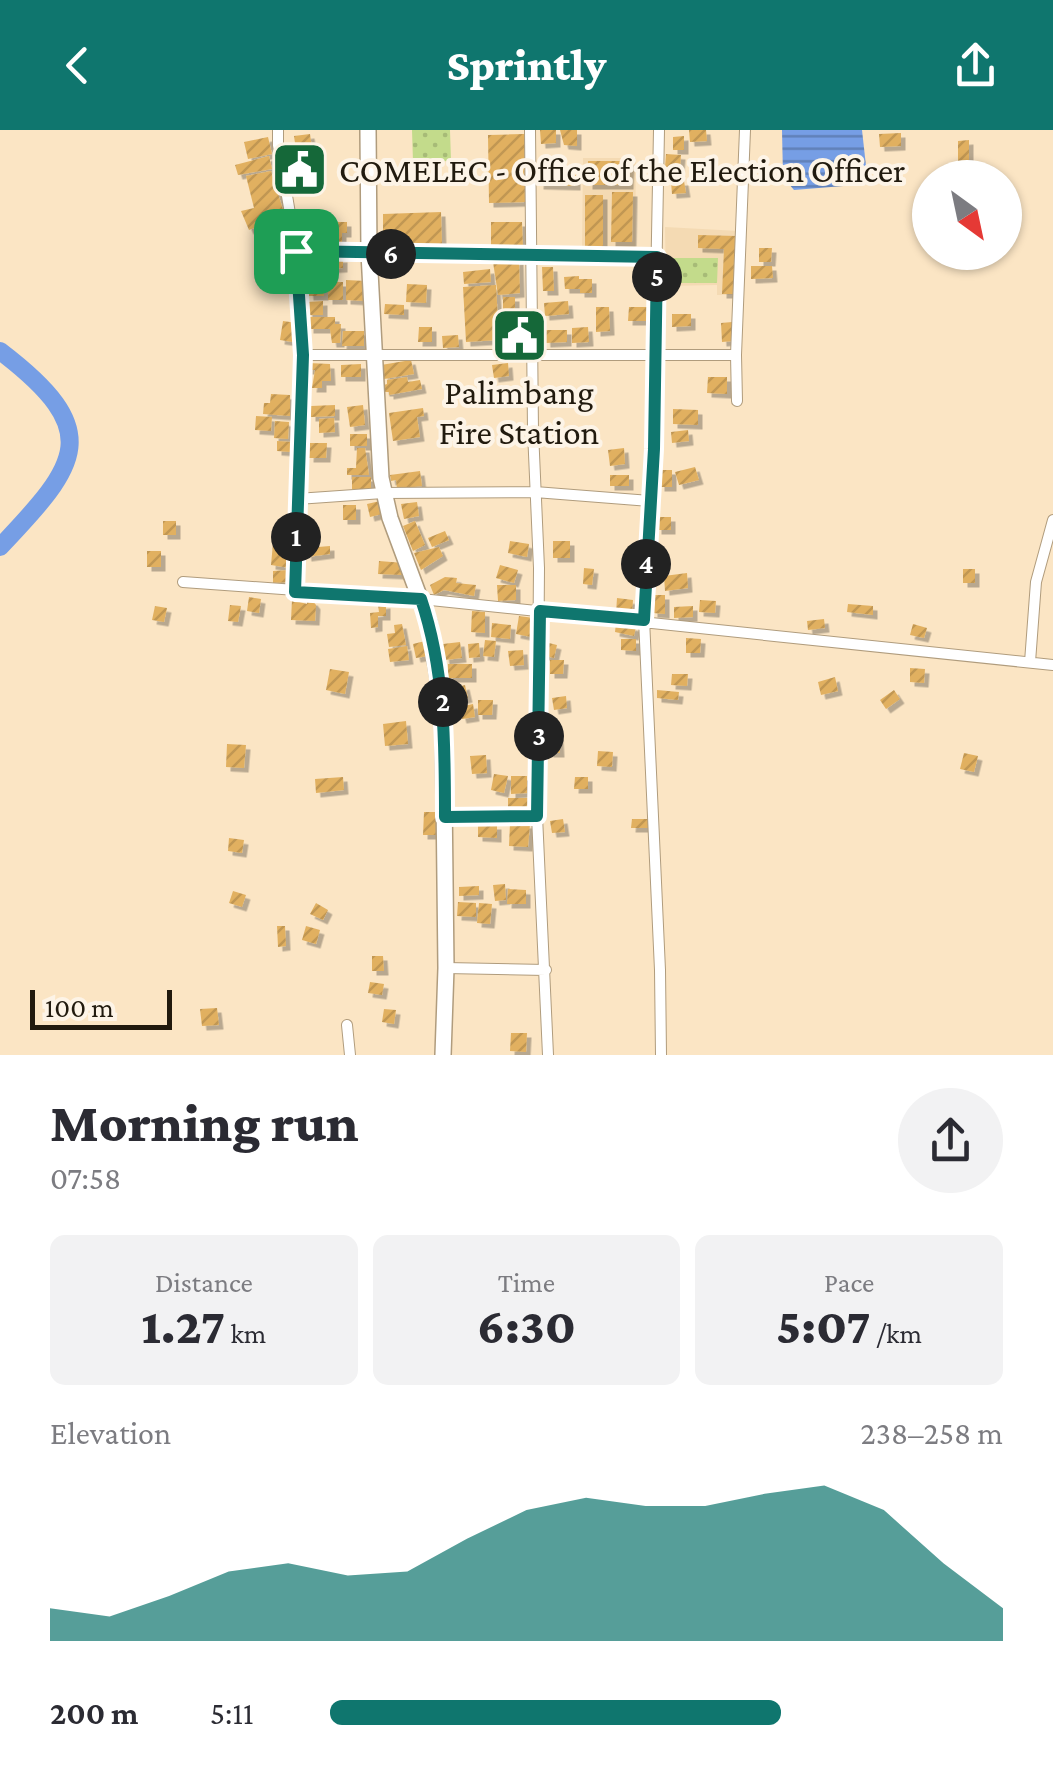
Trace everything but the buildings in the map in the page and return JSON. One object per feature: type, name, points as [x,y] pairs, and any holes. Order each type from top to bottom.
[{"type":"street","points":[[278,130],[296,251],[303,355],[295,592]]},
{"type":"street","points":[[368,130],[373,356],[383,494],[429,623],[443,708],[446,968],[443,1055]]},
{"type":"street","points":[[530,130],[540,611],[537,816],[548,1055]]},
{"type":"street","points":[[659,130],[656,353],[644,620],[661,1055]]},
{"type":"street","points":[[738,400],[736,355],[745,130]]},
{"type":"street","points":[[296,251],[657,257]]},
{"type":"street","points":[[303,355],[736,355]]},
{"type":"street","points":[[297,499],[535,492],[650,501]]},
{"type":"street","points":[[1030,662],[1036,582],[1053,520]]},
{"type":"street","points":[[183,582],[644,620],[1053,665]]},
{"type":"street","points":[[445,817],[537,816]]},
{"type":"street","points":[[446,968],[546,970]]},
{"type":"street","points":[[347,1025],[350,1055]]},
{"type":"shaded area","points":[[583,158],[636,158],[635,250],[582,250]]},
{"type":"shaded area","points":[[665,227],[739,231],[738,295],[717,295],[717,285],[666,286]]},
{"type":"green space","points":[[412,130],[450,130],[451,161],[413,162]]},
{"type":"green space","points":[[670,258],[718,258],[717,283],[670,283]]},
{"type":"water","points":[[782,130],[862,130],[868,184],[794,190],[783,177]]},
{"type":"waterway","points":[[0,351],[56,404],[67,426],[69,448],[63,469],[49,492],[0,547]]},
{"type":"place","name":"COMELEC - Office of the Election Officer","points":[[300,170]]},
{"type":"place","name":"Palimbang Fire Station","points":[[519,336]]},
{"type":"route","points":[[296,251],[657,257],[654,449],[644,620],[540,611],[537,816],[445,817],[443,708],[429,623],[421,599],[295,592],[303,355],[296,251]]}]
